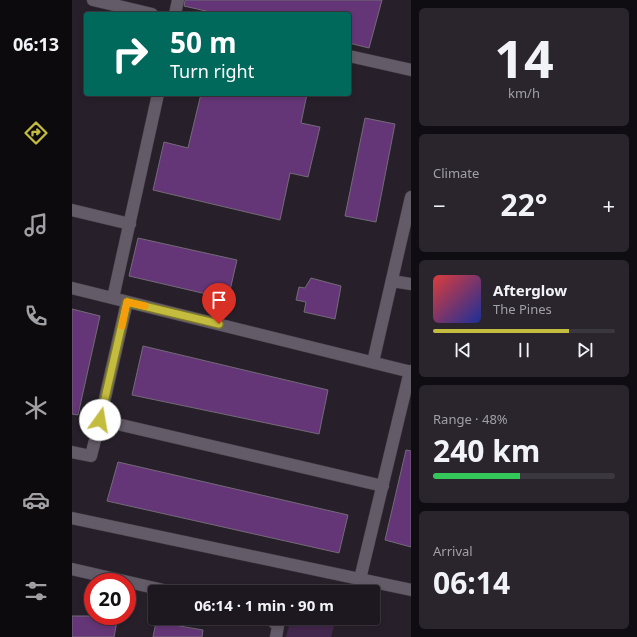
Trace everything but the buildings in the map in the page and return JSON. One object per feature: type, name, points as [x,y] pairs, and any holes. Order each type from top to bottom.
[{"type":"lane","points":[[93,0],[144,12]]},
{"type":"lane","points":[[175,12],[178,0]]},
{"type":"lane","points":[[351,56],[411,70]]},
{"type":"lane","points":[[113,298],[158,96]]},
{"type":"lane","points":[[373,362],[411,197]]},
{"type":"lane","points":[[72,210],[130,224]]},
{"type":"lane","points":[[392,281],[411,284]]},
{"type":"lane","points":[[72,288],[411,372],[360,579]]},
{"type":"lane","points":[[72,452],[91,456],[127,302]]},
{"type":"lane","points":[[100,420],[383,486]]},
{"type":"lane","points":[[72,518],[411,590]]},
{"type":"lane","points":[[72,569],[148,586]]},
{"type":"lane","points":[[276,637],[277,625]]},
{"type":"shaded area","points":[[289,625],[334,625],[331,637],[286,637]]},
{"type":"slow traffic","points":[[122,326],[127,302],[145,306]]},
{"type":"route","points":[[100,420],[127,302],[219,324]]}]
